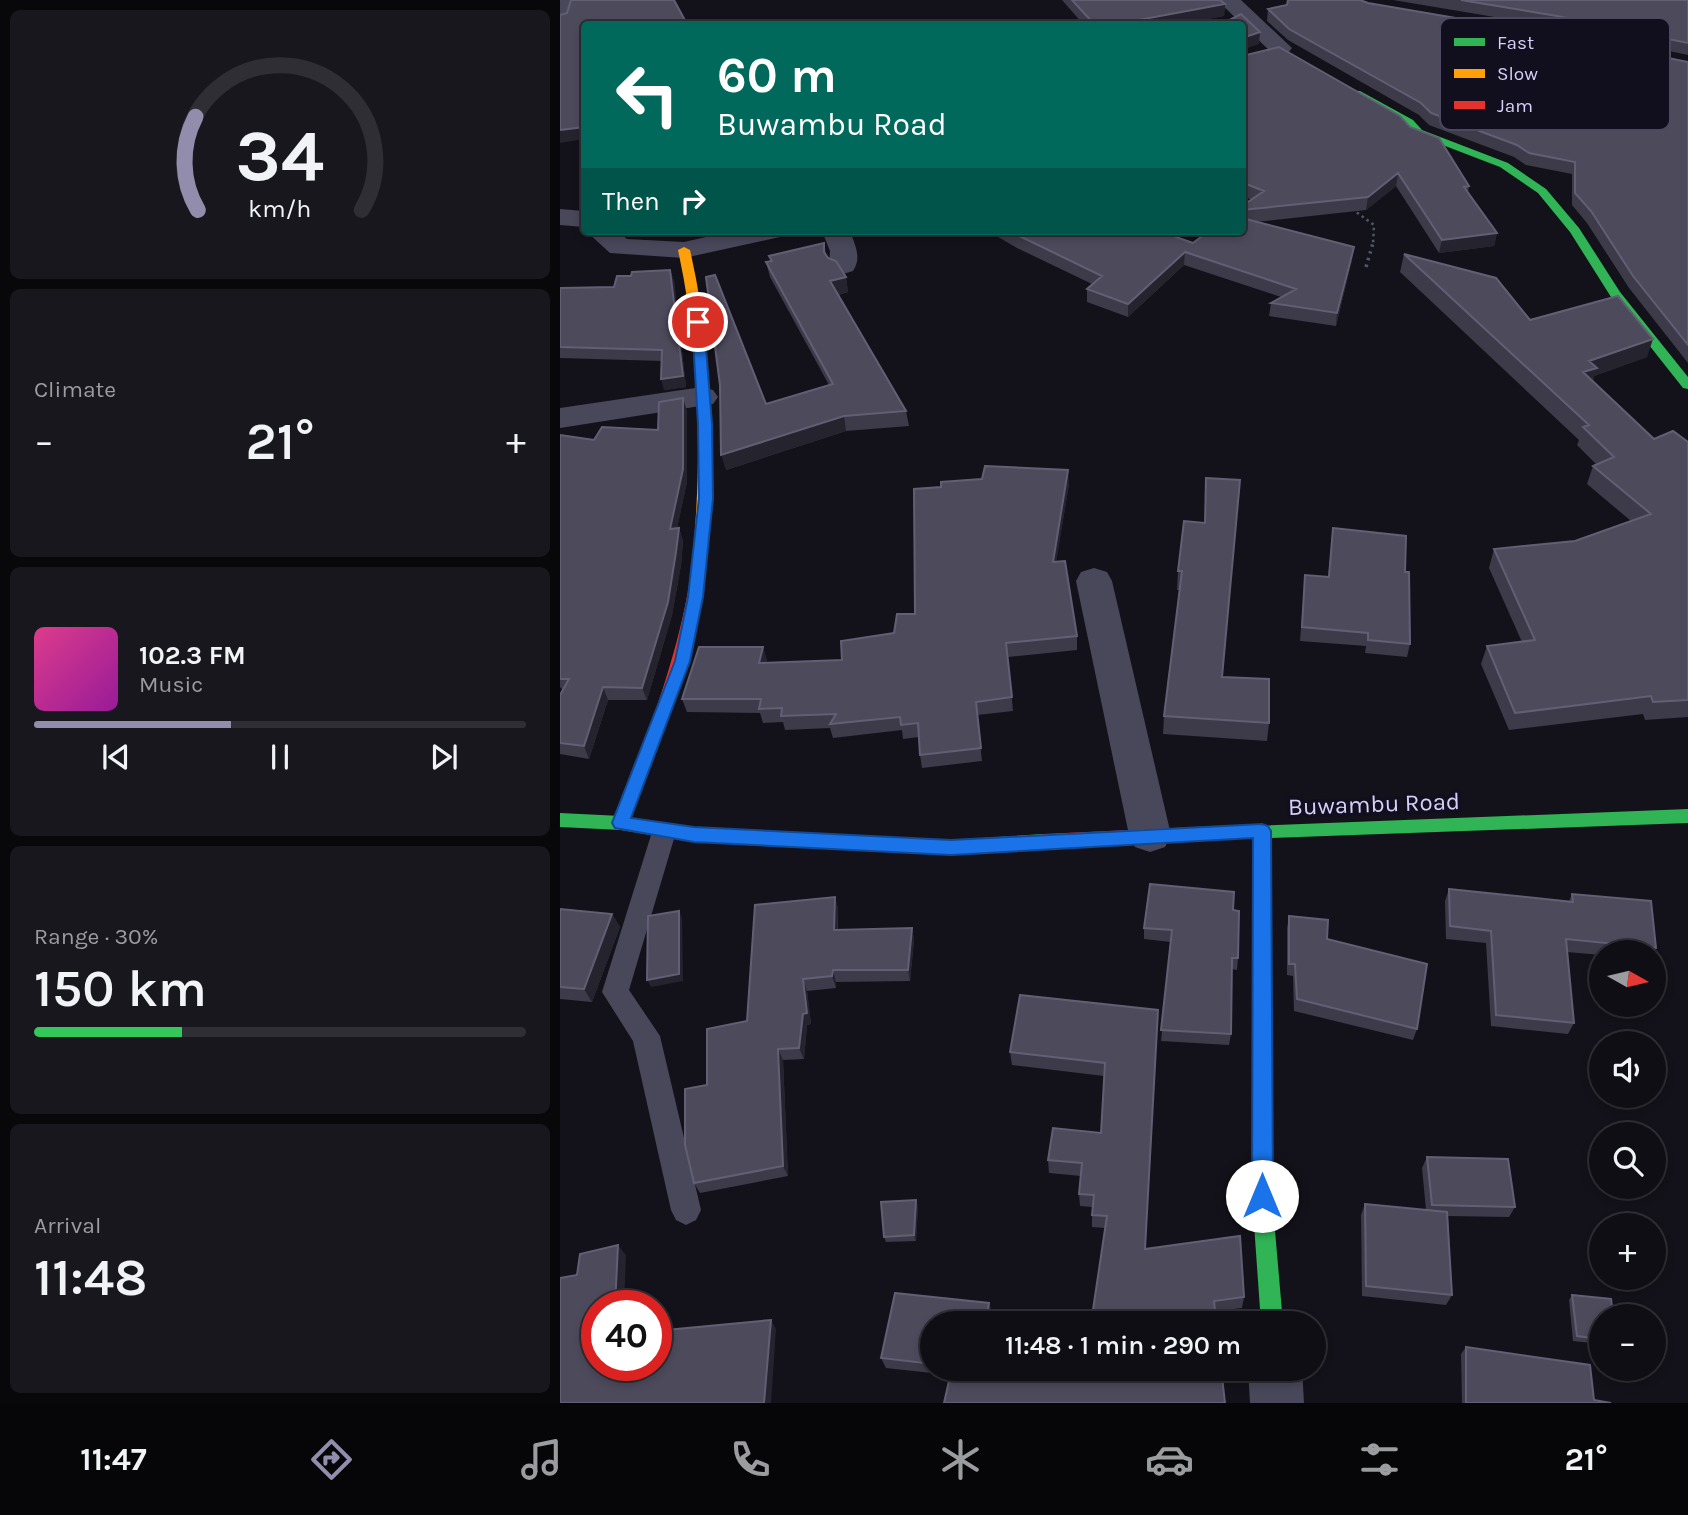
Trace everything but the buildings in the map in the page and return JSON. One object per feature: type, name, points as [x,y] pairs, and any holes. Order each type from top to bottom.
[{"type":"street","points":[[560,19],[564,0]]},
{"type":"street","points":[[1228,0],[1281,53]]},
{"type":"street","points":[[1337,83],[1409,122],[1418,132],[1504,165],[1542,191],[1575,230],[1615,294],[1688,385]]},
{"type":"street","points":[[560,217],[581,219]]},
{"type":"street","points":[[605,235],[620,247],[684,250],[752,235]]},
{"type":"street","points":[[838,235],[845,251],[843,265]]},
{"type":"street","points":[[621,823],[682,661],[696,597],[706,498],[705,424],[696,298],[684,250]]},
{"type":"street","points":[[560,418],[702,397]]},
{"type":"street","points":[[1094,581],[1150,835]]},
{"type":"street","name":"Buwambu Road","points":[[560,820],[621,823],[664,832],[951,848],[1150,835],[1688,816]]},
{"type":"street","points":[[1262,831],[1262,1196],[1271,1311]]},
{"type":"street","points":[[1276,1381],[1278,1403]]},
{"type":"lane","points":[[664,832],[615,992],[646,1036],[686,1210]]},
{"type":"path","points":[[1350,206],[1374,225],[1372,253],[1366,267]]},
{"type":"traffic: fast","points":[[1356,93],[1409,122],[1418,132],[1504,165],[1542,191],[1575,230],[1615,294],[1688,385]]},
{"type":"traffic: fast","points":[[1260,831],[1688,816]]},
{"type":"traffic: fast","points":[[560,820],[621,823],[693,835],[951,847],[1043,841]]},
{"type":"traffic: fast","points":[[1262,831],[1262,1196],[1271,1311]]},
{"type":"traffic: slow","points":[[684,250],[699,328],[705,407],[705,488],[699,567]]},
{"type":"traffic: jam","points":[[621,823],[679,665],[688,633],[699,567]]},
{"type":"traffic: jam","points":[[1043,841],[1260,831]]},
{"type":"route","points":[[698,322],[705,424],[706,498],[696,597],[682,661],[621,823],[694,835],[951,848],[1150,835],[1262,831],[1262,1196]]}]
